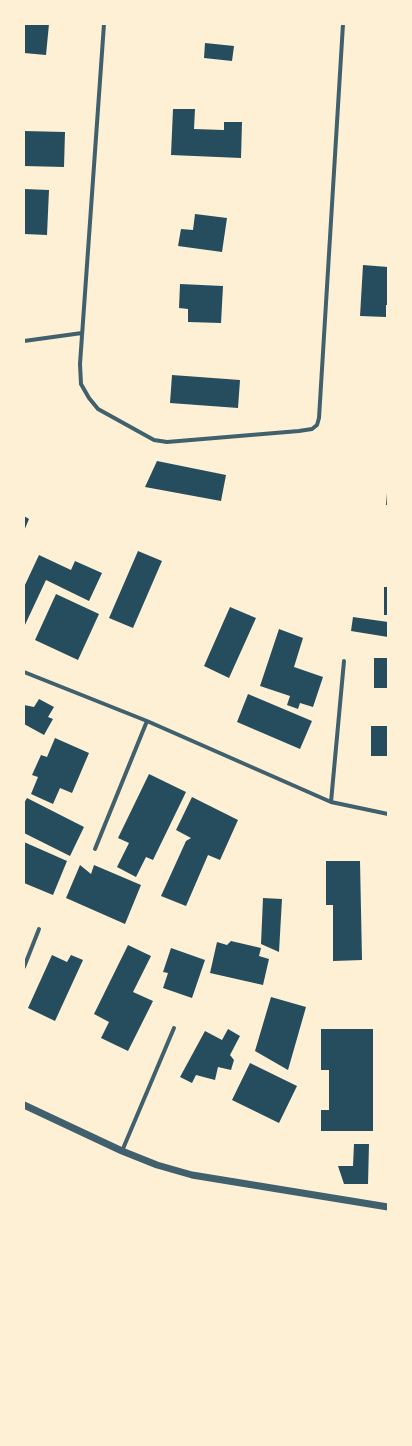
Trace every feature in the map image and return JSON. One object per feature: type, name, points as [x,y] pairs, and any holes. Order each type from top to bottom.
[{"type":"street","points":[[104,24],[80,364],[81,384],[89,398],[98,409],[154,440],[167,442],[299,431],[312,429],[317,425],[319,418],[343,24]]},
{"type":"street","points":[[24,341],[82,333]]},
{"type":"street","points":[[331,802],[344,661]]},
{"type":"street","points":[[24,672],[147,720],[331,802],[388,814]]},
{"type":"street","points":[[95,849],[147,720]]},
{"type":"street","points":[[24,967],[39,929]]},
{"type":"street","points":[[122,1151],[174,1028]]},
{"type":"street","points":[[24,1105],[122,1151],[157,1165],[192,1175],[388,1207]]},
{"type":"building","points":[[24,24],[49,24],[46,55],[24,53]]},
{"type":"building","points":[[205,43],[234,46],[232,61],[204,58]]},
{"type":"building","points":[[173,109],[195,109],[194,129],[224,130],[224,122],[242,122],[241,158],[171,155]]},
{"type":"building","points":[[24,131],[65,132],[64,167],[24,166]]},
{"type":"building","points":[[24,189],[49,190],[47,235],[24,234]]},
{"type":"building","points":[[195,214],[227,218],[222,252],[178,246],[181,229],[193,230]]},
{"type":"building","points":[[363,265],[388,267],[388,305],[386,305],[386,317],[360,316]]},
{"type":"building","points":[[180,284],[223,286],[221,323],[188,322],[188,309],[179,308]]},
{"type":"building","points":[[172,375],[240,380],[238,408],[170,403]]},
{"type":"building","points":[[157,461],[226,475],[221,501],[145,487]]},
{"type":"building","points":[[387,493],[388,505],[386,505]]},
{"type":"building","points":[[24,516],[29,519],[24,531]]},
{"type":"building","points":[[138,551],[162,561],[133,628],[109,618]]},
{"type":"building","points":[[39,555],[71,570],[75,561],[102,573],[89,601],[46,580],[24,627],[24,587]]},
{"type":"building","points":[[384,587],[388,587],[388,615],[384,615]]},
{"type":"building","points":[[56,594],[99,614],[78,660],[35,640]]},
{"type":"building","points":[[230,607],[256,618],[229,678],[204,666]]},
{"type":"building","points":[[353,617],[388,622],[388,637],[351,631]]},
{"type":"building","points":[[279,629],[303,638],[294,667],[323,677],[313,707],[300,703],[298,709],[287,705],[290,696],[260,686]]},
{"type":"building","points":[[374,658],[388,658],[388,688],[374,688]]},
{"type":"building","points":[[248,694],[312,721],[300,749],[237,722]]},
{"type":"building","points":[[39,699],[54,707],[48,717],[53,719],[44,735],[24,724],[24,705],[34,707]]},
{"type":"building","points":[[371,726],[388,726],[388,756],[371,756]]},
{"type":"building","points":[[55,738],[89,753],[72,793],[60,788],[53,804],[31,794],[38,777],[32,775],[41,755],[47,757]]},
{"type":"building","points":[[149,774],[186,792],[153,860],[146,857],[136,877],[117,867],[129,843],[118,838]]},
{"type":"building","points":[[192,797],[238,820],[220,860],[208,855],[186,906],[161,896],[186,841],[191,838],[176,830]]},
{"type":"building","points":[[27,798],[84,827],[70,856],[24,833],[24,803]]},
{"type":"building","points":[[24,842],[67,861],[53,895],[24,883]]},
{"type":"building","points":[[326,861],[360,861],[362,960],[333,961],[333,905],[326,905]]},
{"type":"building","points":[[80,865],[91,874],[94,865],[141,885],[125,924],[66,898]]},
{"type":"building","points":[[263,898],[282,899],[279,952],[261,944]]},
{"type":"building","points":[[231,941],[261,948],[259,956],[269,959],[263,985],[210,973],[217,942],[227,945]]},
{"type":"building","points":[[128,945],[151,956],[133,992],[153,1001],[128,1051],[101,1038],[109,1022],[94,1014]]},
{"type":"building","points":[[171,948],[205,960],[192,998],[163,988],[168,973],[163,972]]},
{"type":"building","points":[[52,955],[67,962],[71,955],[83,960],[55,1021],[28,1008]]},
{"type":"building","points":[[271,997],[306,1007],[288,1070],[255,1051]]},
{"type":"building","points":[[228,1029],[240,1036],[230,1055],[234,1060],[231,1070],[218,1067],[215,1080],[196,1075],[192,1083],[180,1077],[205,1031],[222,1040]]},
{"type":"building","points":[[321,1029],[373,1029],[373,1131],[321,1131],[321,1110],[329,1110],[329,1070],[321,1070]]},
{"type":"building","points":[[250,1063],[297,1086],[279,1123],[232,1100]]},
{"type":"building","points":[[354,1144],[369,1144],[368,1184],[344,1184],[338,1166],[353,1166]]}]
